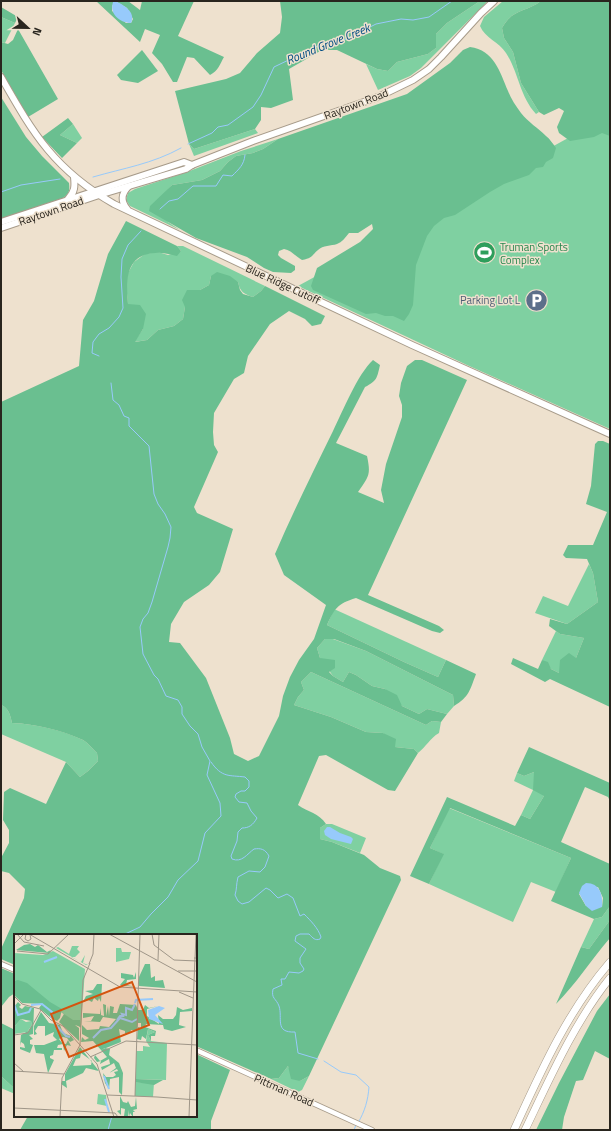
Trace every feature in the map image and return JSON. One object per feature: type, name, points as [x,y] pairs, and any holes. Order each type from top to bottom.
[{"type":"highway","points":[[514,1130],[551,1050],[568,1019],[610,962]]},
{"type":"highway","points":[[526,1130],[567,1046],[583,1018],[610,978]]},
{"type":"main road","name":"Raytown Road","points":[[1,228],[99,195],[186,169],[192,165],[253,141],[378,97],[413,80],[441,57],[494,1]]},
{"type":"main road","name":"Blue Ridge Cutoff","points":[[1,77],[31,128],[57,161],[74,177],[99,195],[412,345],[610,434]]},
{"type":"main road","name":"Raytown Road","points":[[1,222],[93,191],[124,183],[184,162],[192,165]]},
{"type":"main road","points":[[68,199],[74,189],[74,177]]},
{"type":"main road","points":[[128,187],[124,191],[123,198],[124,204],[128,210]]},
{"type":"street","points":[[1,964],[14,970]]},
{"type":"street","name":"Pittman Road","points":[[197,1050],[372,1130]]},
{"type":"green space","points":[[96,1],[115,1],[128,1],[140,10],[142,1],[194,1],[178,36],[224,57],[217,69],[210,75],[194,58],[187,57],[177,82],[173,82],[162,64],[152,53],[160,35],[145,29],[140,42]],"holes":[[[115,1],[127,8],[133,19],[131,23],[126,23],[112,11],[112,6]]]},
{"type":"green space","points":[[280,1],[480,1],[447,23],[436,34],[436,48],[428,54],[397,62],[388,71],[377,69],[337,50],[322,50],[289,69],[293,100],[271,108],[261,107],[261,120],[255,129],[194,149],[189,144],[175,91],[226,79],[240,73],[257,53],[280,33],[282,17]]},
{"type":"green space","points":[[480,1],[488,1],[421,68],[410,76],[378,90],[366,64],[377,69],[388,71],[397,62],[428,54],[436,48],[436,34],[447,23]]},
{"type":"green space","points":[[503,1],[541,1],[510,17],[502,28],[504,38],[513,52],[521,83],[539,112],[536,114],[530,107],[522,92],[514,68],[506,53],[485,34],[480,26],[484,17]]},
{"type":"green space","points":[[541,1],[610,1],[610,136],[602,133],[594,137],[570,141],[559,133],[557,127],[564,111],[559,108],[544,115],[539,112],[521,83],[513,52],[504,38],[502,28],[510,17]]},
{"type":"green space","points":[[1,7],[18,17],[15,23],[1,17]]},
{"type":"green space","points":[[1,17],[15,23],[5,43],[1,42]]},
{"type":"green space","points":[[18,29],[58,99],[28,117],[1,70],[1,42],[8,44],[13,40]]},
{"type":"green space","points":[[470,47],[485,52],[490,57],[499,70],[515,105],[556,148],[553,158],[546,162],[543,167],[536,168],[529,175],[504,184],[455,215],[444,218],[434,226],[427,236],[416,265],[413,305],[404,321],[393,316],[385,316],[376,313],[366,314],[313,290],[311,286],[317,268],[360,242],[373,229],[372,224],[358,233],[349,233],[343,240],[335,245],[322,247],[306,259],[302,260],[284,249],[279,251],[278,255],[295,266],[295,270],[291,273],[273,272],[247,257],[196,238],[149,211],[150,206],[172,185],[202,180],[220,171],[236,156],[253,153],[263,149],[278,139],[407,94],[450,63],[463,50]]},
{"type":"green space","points":[[142,50],[158,71],[138,83],[121,80],[117,75]]},
{"type":"green space","points":[[1,97],[26,137],[42,156],[69,183],[69,192],[63,198],[1,219]]},
{"type":"green space","name":"Truman Sports Complex","points":[[610,115],[610,429],[467,365],[298,286]]},
{"type":"green space","points":[[68,118],[73,124],[60,135],[77,143],[62,158],[42,137]]},
{"type":"green space","points":[[73,124],[82,138],[77,143],[60,135]]},
{"type":"green space","points":[[255,129],[258,133],[194,156],[189,144],[194,149]]},
{"type":"green space","points":[[278,139],[263,149],[253,153],[236,156],[220,171],[202,180],[172,185],[162,196],[168,222],[180,230],[130,206],[126,200],[128,193],[135,189]]},
{"type":"green space","points":[[126,221],[177,246],[181,251],[177,256],[161,253],[146,255],[138,258],[133,264],[130,270],[127,286],[128,304],[140,305],[146,314],[143,329],[135,342],[147,340],[158,330],[174,326],[183,319],[185,307],[182,300],[187,290],[200,290],[209,285],[211,276],[217,272],[230,276],[238,282],[240,290],[243,294],[253,297],[265,286],[325,316],[321,324],[312,326],[305,319],[289,311],[270,324],[248,356],[244,373],[234,379],[214,413],[214,445],[218,452],[194,507],[197,513],[233,529],[220,572],[209,585],[184,602],[171,624],[169,642],[180,643],[206,678],[230,738],[234,754],[248,761],[259,756],[279,716],[283,696],[290,677],[299,660],[314,639],[326,605],[284,575],[275,554],[303,492],[361,375],[373,360],[380,365],[376,379],[365,387],[336,443],[367,456],[369,472],[365,482],[358,492],[384,503],[381,490],[386,464],[402,417],[402,405],[399,396],[401,383],[407,366],[415,360],[422,360],[467,380],[368,595],[439,626],[444,630],[440,633],[432,631],[356,598],[337,607],[327,625],[438,677],[446,660],[476,674],[468,693],[454,706],[453,695],[366,651],[334,639],[325,639],[317,648],[320,658],[335,660],[335,668],[329,672],[333,676],[343,682],[349,672],[356,675],[372,686],[385,689],[397,695],[402,706],[419,714],[427,709],[447,714],[441,722],[432,721],[426,725],[311,672],[301,682],[304,690],[294,705],[331,717],[366,732],[383,733],[396,739],[395,747],[414,749],[418,753],[395,791],[388,790],[326,755],[319,756],[298,805],[317,815],[326,824],[320,828],[320,839],[332,842],[364,855],[380,868],[400,876],[401,880],[309,1076],[300,1081],[291,1079],[288,1066],[279,1078],[271,1079],[197,1046],[197,934],[14,934],[14,965],[1,959],[1,949],[24,898],[25,889],[9,873],[1,871],[1,858],[9,843],[9,830],[3,820],[4,792],[10,788],[46,804],[66,762],[80,777],[98,761],[97,753],[83,740],[48,728],[12,723],[7,710],[1,705],[1,402],[79,366],[83,320],[94,301],[108,254]]},
{"type":"green space","points":[[177,246],[183,246],[265,286],[253,297],[243,292],[238,282],[211,276],[209,285],[200,290],[185,307],[183,319],[174,326],[158,330],[147,340],[134,342],[143,329],[128,304],[126,283],[128,273],[134,262],[145,254],[158,252],[168,255],[181,251]]},
{"type":"green space","points":[[598,441],[603,441],[610,444],[610,707],[550,679],[545,682],[511,664],[513,658],[538,669],[542,660],[548,662],[551,669],[559,673],[560,660],[569,653],[576,658],[584,638],[560,634],[549,626],[550,619],[567,624],[598,602],[593,573],[587,559],[566,558],[563,555],[568,545],[593,545],[607,512],[586,504],[591,486],[595,444]]},
{"type":"green space","points":[[589,564],[593,573],[598,602],[567,624],[535,613],[543,596],[568,606]]},
{"type":"green space","points":[[334,609],[446,660],[438,677],[327,625]]},
{"type":"green space","points":[[556,631],[560,634],[584,638],[576,658],[559,673],[551,669],[542,660]]},
{"type":"green space","points":[[325,639],[333,639],[366,651],[453,695],[454,706],[447,714],[427,709],[419,714],[402,706],[385,689],[372,686],[349,672],[343,682],[333,676],[320,658],[317,648]]},
{"type":"green space","points":[[311,672],[426,725],[432,721],[441,722],[439,733],[433,737],[418,753],[414,749],[395,747],[383,733],[366,732],[331,717],[294,705],[304,690],[301,682]]},
{"type":"green space","points":[[1,705],[7,710],[12,723],[49,728],[83,740],[97,753],[98,761],[80,777],[66,762],[1,734]]},
{"type":"green space","points":[[529,747],[610,783],[610,801],[608,797],[585,787],[561,842],[610,864],[610,906],[602,917],[594,919],[551,901],[571,858],[450,808],[430,848],[444,854],[429,884],[410,876],[447,797],[515,826],[521,815],[530,819],[544,796],[533,790],[534,772],[524,776],[517,773]],"holes":[[[598,887],[603,898],[602,907],[586,906],[579,894]]]},
{"type":"green space","points":[[534,772],[544,796],[530,819],[521,815],[533,790],[514,781],[517,773],[524,776]]},
{"type":"green space","points":[[449,808],[571,858],[556,892],[531,882],[513,922],[429,884],[443,854],[430,848]]},
{"type":"green space","points":[[326,824],[332,824],[366,838],[360,853],[320,839],[320,828]]},
{"type":"green space","points":[[610,906],[610,920],[589,949],[581,947],[594,919],[602,917]]},
{"type":"green space","points":[[610,920],[610,938],[556,1004],[581,947],[589,949]]},
{"type":"green space","points":[[1,968],[14,974],[14,994],[9,997],[1,1007]]},
{"type":"green space","points":[[610,994],[610,1059],[595,1051],[583,1080],[576,1081],[564,1117],[562,1130],[536,1130],[597,1011]]},
{"type":"green space","points":[[1,1023],[14,1030],[14,1088],[1,1076]]},
{"type":"green space","points":[[197,1054],[230,1070],[211,1121],[211,1130],[20,1130],[27,1117],[197,1117]]},
{"type":"green space","points":[[288,1066],[290,1071],[300,1081],[309,1076],[302,1090],[298,1092],[271,1079],[279,1078]]},
{"type":"green space","points":[[1,1076],[14,1088],[14,1094],[1,1088]]},
{"type":"water","points":[[115,1],[131,12],[131,23],[119,20],[116,17],[112,6],[113,2]]},
{"type":"water","points":[[327,827],[351,837],[353,839],[351,844],[331,839],[325,835],[324,831]]},
{"type":"water","points":[[586,883],[595,885],[600,890],[602,907],[592,911],[586,906],[579,893],[582,886]]},
{"type":"waterway","name":"Round Grove Creek","points":[[188,144],[212,133],[218,127],[228,125],[253,107],[261,95],[274,67],[324,43],[338,43],[376,24],[401,19],[413,20],[429,17],[452,1]]},
{"type":"waterway","name":"Round Grove Creek","points":[[93,177],[149,162],[181,148]]},
{"type":"waterway","points":[[160,209],[169,201],[178,199],[193,186],[216,186],[223,175],[232,176],[239,169],[245,155]]},
{"type":"waterway","name":"Round Grove Creek","points":[[1,192],[21,185],[60,179]]},
{"type":"waterway","points":[[99,356],[92,353],[93,342],[99,334],[109,328],[119,317],[123,308],[121,277],[122,259],[128,245],[141,231]]},
{"type":"waterway","points":[[111,383],[113,400],[119,405],[124,416],[129,418],[129,426],[149,446],[154,494],[171,527],[168,547],[152,602],[140,627],[143,654],[166,696],[178,700],[182,707],[182,714],[190,726],[198,734],[202,747],[210,761],[207,775],[220,803],[221,816],[205,833],[198,861],[178,880],[168,897],[140,927],[125,934]]},
{"type":"waterway","points":[[211,762],[222,773],[230,776],[245,777],[249,781],[249,787],[245,791],[241,791],[236,794],[235,797],[239,802],[247,803],[257,818],[251,826],[242,828],[238,832],[237,841],[231,856],[232,859],[242,859],[254,849],[264,850],[269,856],[265,867],[260,872],[249,871],[238,877],[235,895],[238,901],[242,904],[249,902],[266,888],[278,898],[287,894],[293,898],[300,916],[304,914],[312,922],[320,934],[321,937],[317,940],[309,934],[300,934],[296,936],[295,941],[306,949],[300,958],[300,963],[304,969],[299,973],[289,972],[285,979],[281,979],[282,985],[273,989],[273,997],[279,1006],[282,1027],[288,1032],[295,1032],[298,1053],[318,1059]]},
{"type":"waterway","points":[[324,1061],[341,1072],[356,1075],[369,1087],[366,1105],[358,1123]]},
{"type":"waterway","points":[[108,1130],[112,1117]]},
{"type":"waterway","points":[[354,1130],[356,1125]]},
{"type":"place","name":"Truman Sports Complex","points":[[485,253]]},
{"type":"place","name":"Parking Lot L","points":[[536,300]]}]
